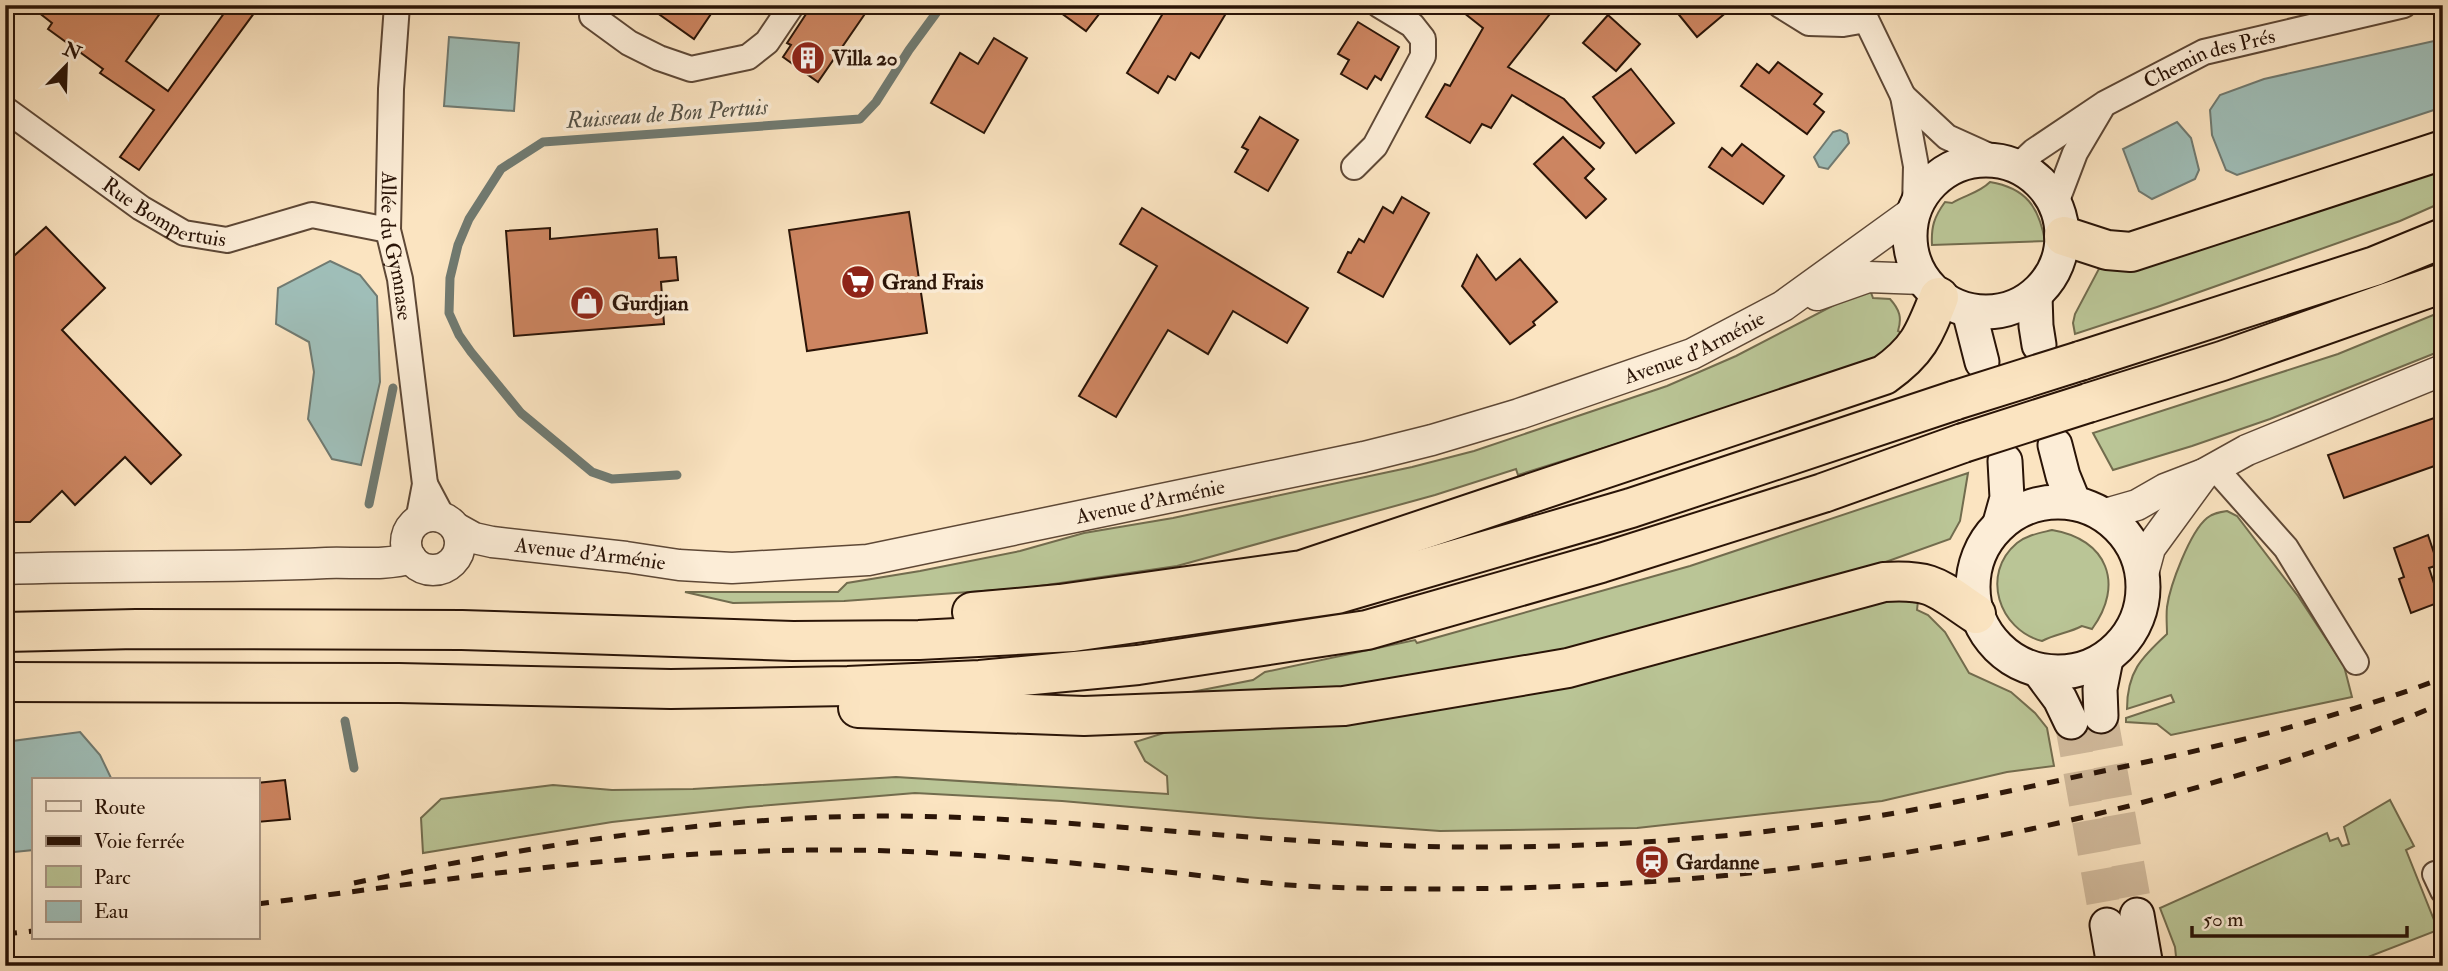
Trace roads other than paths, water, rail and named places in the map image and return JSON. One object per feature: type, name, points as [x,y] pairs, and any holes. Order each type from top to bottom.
[{"type":"highway","points":[[2060,219],[2107,250],[2131,252],[2443,150]]},
{"type":"highway","points":[[5,632],[149,629],[462,630],[793,641],[933,640],[1073,632],[1337,594],[1630,508],[1955,400],[2375,266],[2443,238]]},
{"type":"highway","points":[[5,682],[399,682],[671,689],[848,686],[980,680],[1138,665],[1367,630],[1601,563],[1823,493],[1963,443],[2297,335],[2443,283]]},
{"type":"highway","points":[[573,633],[783,620],[951,614],[1060,604],[1302,570],[1884,376],[1904,361],[1923,337],[1943,296]]},
{"type":"highway","points":[[671,689],[794,706],[1084,716],[1344,706],[1568,668],[1884,582],[1912,580],[1932,585],[1976,614]]},
{"type":"main road","points":[[1943,296],[2004,312],[2035,296],[2051,279],[2060,259],[2060,219],[2040,181],[2008,163],[1964,163],[1934,179],[1914,209],[1909,235],[1912,258],[1943,296],[1982,362]]},
{"type":"main road","points":[[2035,296],[2039,345]]},
{"type":"main road","points":[[2055,445],[2063,476],[2088,509],[2128,537],[2143,574],[2144,598],[2137,622],[2124,642],[2106,659],[2074,672],[2040,672],[2013,660],[1990,640],[1976,614],[1972,581],[1980,549],[2000,523],[2022,508],[2048,502],[2088,509]]},
{"type":"main road","points":[[2000,523],[2007,498],[2005,461]]},
{"type":"main road","points":[[2040,672],[2060,699],[2086,719],[2100,689],[2106,659]]},
{"type":"main road","points":[[2114,966],[2122,920],[2146,966]]},
{"type":"street","name":"Allée du Gymnase","points":[[397,5],[391,89],[388,230],[400,279],[432,535]]},
{"type":"street","points":[[592,16],[628,43],[691,69],[748,57],[767,42],[792,5]]},
{"type":"street","points":[[1354,167],[1375,146],[1423,56],[1423,39],[1412,25],[1379,5]]},
{"type":"street","points":[[1780,5],[1809,23],[1843,24],[1862,13],[1903,96],[1916,166],[1914,209]]},
{"type":"street","name":"Chemin des Prés","points":[[2008,163],[2034,151],[2104,104],[2204,52],[2404,5]]},
{"type":"street","points":[[1903,96],[1947,137],[2008,163]]},
{"type":"street","points":[[2060,219],[2075,153],[2104,104]]},
{"type":"street","name":"Rue Bompertuis","points":[[5,109],[141,208],[184,233],[227,240],[312,215],[388,230]]},
{"type":"street","name":"Avenue d'Arménie","points":[[5,569],[359,561],[397,563],[432,535],[679,565],[732,568],[868,560],[1310,468],[1453,434],[1519,414],[1692,354],[1783,306],[1914,209]]},
{"type":"street","name":"Avenue d'Arménie","points":[[1783,306],[1868,277],[1943,296]]},
{"type":"street","points":[[2088,509],[2137,505],[2165,489],[2210,471],[2247,450],[2443,370]]},
{"type":"street","points":[[2143,574],[2150,548],[2210,471]]},
{"type":"street","points":[[2210,471],[2286,548],[2356,662]]},
{"type":"water","points":[[449,37],[519,43],[514,111],[444,106]]},
{"type":"water","points":[[2443,39],[2443,107],[2237,175],[2226,170],[2212,135],[2210,110],[2220,95],[2264,79]]},
{"type":"water","points":[[2177,122],[2191,138],[2199,170],[2195,179],[2152,199],[2139,191],[2123,149]]},
{"type":"water","points":[[1840,130],[1847,134],[1849,143],[1828,169],[1819,167],[1814,157],[1833,132]]},
{"type":"water","points":[[330,261],[360,275],[377,296],[380,382],[361,465],[332,459],[308,419],[314,372],[309,342],[276,324],[278,288]]},
{"type":"water","points":[[80,732],[100,755],[111,778],[32,778],[32,850],[5,853],[5,742]]},
{"type":"waterway","name":"Ruisseau de Bon Pertuis","points":[[677,475],[612,479],[592,472],[521,413],[471,352],[449,313],[450,278],[458,245],[469,219],[501,169],[543,142],[860,119],[876,102],[942,5]]},
{"type":"waterway","name":"Ruisseau de Bon Pertuis","points":[[369,504],[393,388]]},
{"type":"waterway","name":"Ruisseau de Bon Pertuis","points":[[345,721],[354,768]]},
{"type":"tunnel","points":[[2101,716],[2137,915]]},
{"type":"tunnel","points":[[2071,722],[2107,925]]},
{"type":"railway","points":[[354,883],[487,857],[620,836],[687,827],[822,817],[890,816],[1039,821],[1410,846],[1593,845],[1702,838],[1864,818],[2001,793],[2266,734],[2443,678]]},
{"type":"railway","points":[[259,904],[616,860],[761,851],[962,854],[1321,887],[1435,889],[1663,881],[1889,855],[2001,835],[2112,810],[2306,754],[2443,703]]},
{"type":"railway","points":[[5,934],[32,931]]},
{"type":"place","name":"Villa 20","points":[[808,58]]},
{"type":"place","name":"Grand Frais","points":[[858,282]]},
{"type":"place","name":"Gurdjian","points":[[587,303]]},
{"type":"place","name":"Gardanne","points":[[1652,862]]}]
